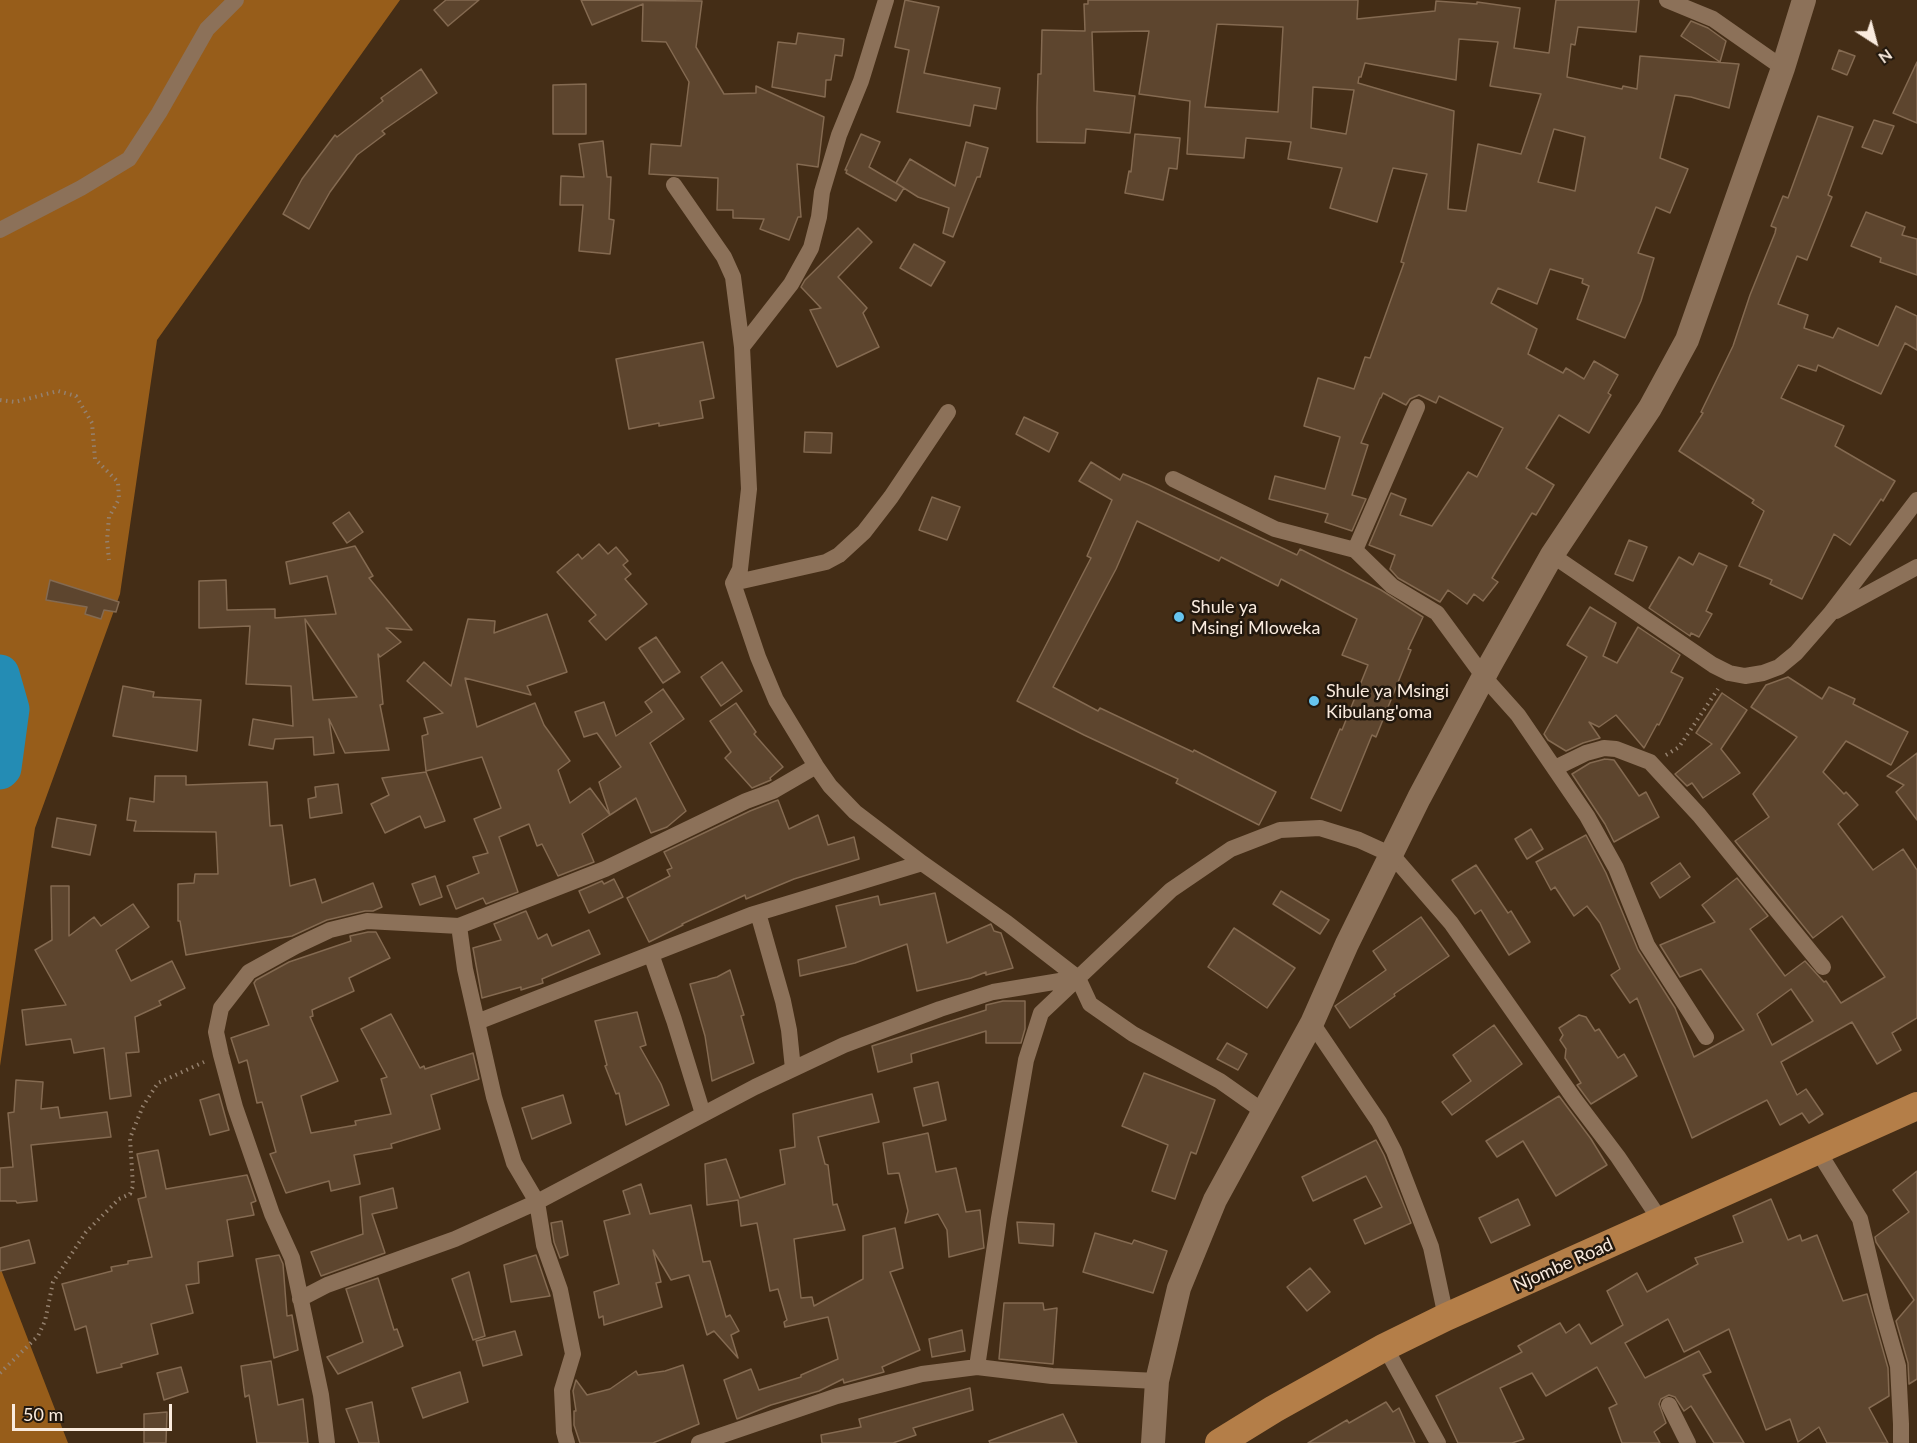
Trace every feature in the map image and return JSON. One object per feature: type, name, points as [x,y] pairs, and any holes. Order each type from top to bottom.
[{"type":"highway","name":"Njombe Road","points":[[1219,1443],[1385,1347],[1446,1317],[1917,1106]]},
{"type":"main road","points":[[1153,1443],[1157,1381],[1183,1277],[1215,1200],[1312,1023],[1347,944],[1419,798],[1484,677],[1552,555],[1650,408],[1687,340],[1783,68],[1804,0]]},
{"type":"street","points":[[0,230],[81,188],[129,159],[159,113],[207,29],[236,0]]},
{"type":"street","points":[[742,347],[791,284],[811,248],[822,192],[838,135],[861,81],[886,0]]},
{"type":"street","points":[[1667,0],[1713,19],[1783,68]]},
{"type":"street","points":[[674,185],[724,257],[733,277],[742,347],[749,489],[740,569],[733,583],[758,657],[776,700],[816,766],[830,786],[855,812],[1078,978],[1090,1004],[1133,1034],[1220,1081],[1264,1112]]},
{"type":"street","points":[[1355,550],[1417,407]]},
{"type":"street","points":[[733,583],[826,562],[839,555],[864,532],[891,497],[948,412]]},
{"type":"street","points":[[1173,479],[1275,529],[1355,550],[1392,586],[1437,613],[1484,677],[1518,715],[1587,816],[1616,868],[1647,945],[1706,1037]]},
{"type":"street","points":[[1552,555],[1713,665],[1729,673],[1745,676],[1779,667],[1796,653],[1830,614],[1917,500]]},
{"type":"street","points":[[1830,614],[1917,567]]},
{"type":"street","points":[[1555,768],[1586,753],[1604,748],[1616,749],[1650,762],[1699,815],[1823,967]]},
{"type":"street","points":[[327,1443],[321,1395],[292,1258],[268,1203],[221,1055],[216,1032],[221,1008],[249,972],[330,930],[367,921],[459,926],[605,869],[773,790],[816,766]]},
{"type":"street","points":[[977,1367],[1026,1060],[1041,1013],[1171,890],[1231,849],[1280,830],[1320,828],[1359,840],[1392,855],[1451,923],[1661,1221]]},
{"type":"street","points":[[477,1022],[758,913],[922,863]]},
{"type":"street","points":[[758,913],[783,1001],[793,1069]]},
{"type":"street","points":[[459,926],[465,969],[494,1097],[514,1162],[537,1202],[544,1245],[561,1290],[573,1354],[562,1390],[564,1432],[567,1443]]},
{"type":"street","points":[[651,954],[703,1114]]},
{"type":"street","points":[[300,1299],[327,1286],[455,1239],[537,1202],[703,1114],[844,1045],[982,995],[1078,978]]},
{"type":"street","points":[[1312,1023],[1379,1122],[1394,1151],[1431,1247],[1446,1317]]},
{"type":"street","points":[[1818,1151],[1860,1219],[1898,1366],[1900,1443]]},
{"type":"street","points":[[1385,1347],[1438,1443]]},
{"type":"street","points":[[699,1443],[837,1396],[922,1374],[977,1367],[1052,1376],[1157,1381]]},
{"type":"street","points":[[1669,1405],[1688,1443]]},
{"type":"path","points":[[0,400],[15,402],[58,391],[76,396],[92,423],[95,459],[118,482],[120,499],[108,516],[109,560]]},
{"type":"path","points":[[1650,762],[1659,760],[1678,747],[1729,673]]},
{"type":"path","points":[[0,1373],[39,1335],[45,1321],[53,1282],[86,1232],[119,1199],[130,1194],[133,1186],[130,1138],[143,1106],[158,1083],[221,1055]]},
{"type":"shaded area","points":[[0,0],[400,0],[157,340],[120,594],[35,828],[0,1066]]},
{"type":"shaded area","points":[[0,1267],[68,1443],[0,1443]]},
{"type":"building","points":[[446,0],[479,0],[448,26],[434,10]]},
{"type":"building","points":[[581,0],[702,1],[696,47],[724,94],[756,93],[756,86],[824,117],[818,167],[797,164],[801,217],[798,217],[789,240],[760,229],[764,219],[733,218],[733,210],[717,210],[718,178],[649,174],[651,144],[681,146],[689,82],[666,42],[642,41],[643,4],[592,25]]},
{"type":"building","points":[[905,0],[939,7],[924,73],[1000,88],[996,109],[974,105],[970,126],[897,112],[909,50],[895,47]]},
{"type":"building","points":[[1088,0],[1358,0],[1357,19],[1435,11],[1436,1],[1477,4],[1477,2],[1520,8],[1514,48],[1549,53],[1556,0],[1639,0],[1636,32],[1578,27],[1575,45],[1571,44],[1567,77],[1622,89],[1623,86],[1637,89],[1640,56],[1739,64],[1729,108],[1691,97],[1675,95],[1660,158],[1688,169],[1670,213],[1656,207],[1638,253],[1654,258],[1641,301],[1625,338],[1577,319],[1589,286],[1582,283],[1583,279],[1550,269],[1537,304],[1498,288],[1491,303],[1537,329],[1528,354],[1563,373],[1566,368],[1584,379],[1594,361],[1618,375],[1608,393],[1611,395],[1589,433],[1559,415],[1526,468],[1554,485],[1536,515],[1532,513],[1492,578],[1498,582],[1483,601],[1474,594],[1467,604],[1448,590],[1440,602],[1398,578],[1390,569],[1395,555],[1369,545],[1391,493],[1406,499],[1400,515],[1432,526],[1468,472],[1477,477],[1503,428],[1439,396],[1436,403],[1419,395],[1410,399],[1406,405],[1383,393],[1361,443],[1368,445],[1352,495],[1366,499],[1352,531],[1325,522],[1328,514],[1269,499],[1275,476],[1325,489],[1340,437],[1304,426],[1318,378],[1354,389],[1365,357],[1370,358],[1404,263],[1401,262],[1427,174],[1393,168],[1377,222],[1330,208],[1342,168],[1288,159],[1291,142],[1246,138],[1244,158],[1187,154],[1190,101],[1139,94],[1149,31],[1092,32],[1094,91],[1135,96],[1130,133],[1086,129],[1085,143],[1037,142],[1038,74],[1041,74],[1042,30],[1085,31],[1084,4],[1088,4]],"holes":[[[1217,24],[1283,27],[1278,112],[1205,107]],[[1459,39],[1498,42],[1490,86],[1541,94],[1521,154],[1478,144],[1466,211],[1448,209],[1454,111],[1358,83],[1365,63],[1456,80]],[[1313,87],[1354,90],[1346,134],[1311,128]],[[1554,129],[1585,137],[1575,191],[1538,182]]]},
{"type":"building","points":[[1691,21],[1708,28],[1726,41],[1720,62],[1681,36]]},
{"type":"building","points":[[798,33],[844,39],[842,56],[835,55],[831,80],[826,80],[825,97],[772,87],[778,42],[796,44]]},
{"type":"building","points":[[1839,50],[1855,56],[1847,75],[1832,69]]},
{"type":"building","points":[[1917,62],[1917,123],[1893,113]]},
{"type":"building","points":[[421,69],[437,93],[382,131],[385,134],[357,155],[330,192],[309,229],[283,214],[302,179],[335,135],[337,137],[383,101],[381,98]]},
{"type":"building","points":[[586,84],[586,134],[553,134],[553,85]]},
{"type":"building","points":[[1818,116],[1853,127],[1828,195],[1832,197],[1807,260],[1797,256],[1778,304],[1808,315],[1804,328],[1833,338],[1838,328],[1878,346],[1896,306],[1917,316],[1917,350],[1905,343],[1881,394],[1818,365],[1816,371],[1798,365],[1781,398],[1844,426],[1835,446],[1895,481],[1850,545],[1834,534],[1802,599],[1770,584],[1772,580],[1739,566],[1764,511],[1752,503],[1754,500],[1679,451],[1703,413],[1701,412],[1733,346],[1750,295],[1775,233],[1776,228],[1771,226],[1783,196],[1788,198]]},
{"type":"building","points":[[1874,120],[1894,126],[1882,154],[1862,147]]},
{"type":"building","points":[[861,134],[880,142],[869,167],[904,188],[896,201],[846,173],[847,170],[845,170]]},
{"type":"building","points":[[1135,134],[1180,138],[1177,169],[1169,168],[1163,200],[1125,193],[1129,171],[1131,172]]},
{"type":"building","points":[[603,141],[607,177],[611,177],[609,219],[614,220],[610,254],[579,251],[583,205],[560,205],[561,176],[584,177],[579,144]]},
{"type":"building","points":[[966,142],[988,148],[980,177],[977,177],[953,237],[943,233],[949,208],[918,197],[896,183],[910,159],[955,186]]},
{"type":"building","points":[[1866,212],[1905,227],[1902,235],[1917,239],[1917,275],[1880,262],[1881,258],[1851,246]]},
{"type":"building","points":[[858,228],[872,242],[838,277],[867,308],[863,313],[879,347],[837,367],[810,310],[821,308],[801,287],[805,280]]},
{"type":"building","points":[[914,244],[945,262],[931,286],[900,268]]},
{"type":"building","points":[[703,342],[714,398],[700,401],[703,418],[629,429],[616,359]]},
{"type":"building","points":[[1024,417],[1058,433],[1049,452],[1016,434]]},
{"type":"building","points":[[805,432],[832,433],[831,453],[804,452]]},
{"type":"building","points":[[1091,462],[1120,480],[1123,474],[1149,485],[1297,555],[1300,549],[1381,590],[1423,617],[1408,649],[1411,650],[1376,737],[1372,735],[1341,811],[1311,798],[1368,665],[1342,655],[1357,619],[1281,579],[1278,586],[1221,557],[1219,561],[1137,521],[1116,569],[1053,687],[1098,711],[1100,708],[1193,752],[1194,750],[1276,792],[1259,825],[1176,783],[1178,779],[1017,701],[1091,558],[1087,556],[1112,500],[1079,481]]},
{"type":"building","points":[[932,497],[960,507],[947,540],[919,530]]},
{"type":"building","points":[[349,512],[363,532],[347,543],[333,523]]},
{"type":"building","points":[[1629,540],[1647,547],[1633,581],[1615,574]]},
{"type":"building","points":[[599,544],[608,554],[616,547],[628,561],[623,565],[631,574],[625,579],[647,604],[606,640],[589,621],[596,615],[557,572],[578,554],[582,559]]},
{"type":"building","points":[[355,546],[373,576],[369,578],[412,630],[386,628],[401,642],[380,657],[378,654],[383,704],[380,705],[389,750],[345,753],[329,719],[334,753],[314,755],[313,737],[275,739],[273,749],[249,745],[253,719],[293,726],[291,686],[246,684],[250,626],[199,628],[199,581],[226,580],[227,610],[275,609],[275,618],[336,614],[327,576],[290,584],[286,562]],"holes":[[[305,619],[357,697],[313,700]]]},
{"type":"building","points":[[1699,553],[1727,566],[1706,611],[1712,614],[1699,637],[1691,633],[1690,636],[1649,608],[1679,557],[1693,565]]},
{"type":"building","points":[[50,580],[119,602],[116,612],[104,610],[101,619],[85,614],[87,607],[46,600]]},
{"type":"building","points":[[1590,607],[1616,623],[1603,656],[1617,663],[1638,627],[1680,655],[1671,672],[1683,678],[1659,725],[1657,724],[1644,748],[1616,715],[1599,727],[1589,722],[1600,738],[1566,751],[1548,740],[1544,734],[1587,657],[1567,645]]},
{"type":"building","points":[[547,614],[567,672],[527,686],[531,695],[465,678],[477,727],[535,703],[544,725],[570,761],[558,770],[570,803],[590,788],[610,815],[582,834],[594,862],[558,876],[542,844],[537,846],[529,824],[499,837],[518,892],[486,904],[483,898],[456,909],[447,886],[479,873],[473,857],[488,853],[474,819],[501,808],[482,757],[426,771],[422,736],[428,734],[424,718],[443,713],[407,681],[424,662],[451,686],[468,619],[495,621],[494,633]]},
{"type":"building","points":[[656,637],[680,672],[663,683],[639,648]]},
{"type":"building","points":[[722,662],[742,691],[721,706],[701,677]]},
{"type":"building","points":[[1788,677],[1822,699],[1829,687],[1855,699],[1853,704],[1908,732],[1891,765],[1846,741],[1823,772],[1858,805],[1838,824],[1873,870],[1903,849],[1917,870],[1917,1018],[1892,1033],[1901,1050],[1877,1064],[1852,1022],[1781,1062],[1797,1095],[1806,1089],[1823,1114],[1809,1123],[1802,1113],[1780,1125],[1767,1100],[1692,1138],[1637,998],[1630,1003],[1611,975],[1620,969],[1600,923],[1587,906],[1574,916],[1555,887],[1551,890],[1536,862],[1586,835],[1606,873],[1638,950],[1675,1008],[1694,1057],[1744,1030],[1701,969],[1680,977],[1660,945],[1715,922],[1702,905],[1737,878],[1768,916],[1750,929],[1785,976],[1805,961],[1824,982],[1826,981],[1841,1003],[1885,977],[1842,916],[1813,938],[1735,841],[1769,817],[1753,794],[1797,737],[1751,707],[1766,685]],"holes":[[[1791,989],[1813,1021],[1772,1045],[1757,1014]]]},
{"type":"building","points":[[123,686],[154,692],[153,697],[201,700],[197,751],[113,736]]},
{"type":"building","points":[[663,689],[684,719],[650,743],[686,811],[667,827],[651,833],[636,798],[610,815],[599,782],[621,767],[597,733],[584,737],[575,712],[604,702],[616,736],[652,712],[645,702]]},
{"type":"building","points":[[1722,693],[1747,710],[1721,749],[1740,773],[1703,798],[1692,783],[1687,786],[1675,774],[1712,744],[1696,733]]},
{"type":"building","points":[[736,703],[756,732],[754,734],[783,767],[770,778],[771,780],[752,788],[725,758],[731,752],[710,721]]},
{"type":"building","points":[[1917,753],[1917,820],[1896,792],[1904,785],[1887,776]]},
{"type":"building","points":[[1605,759],[1614,760],[1639,796],[1646,792],[1659,817],[1614,842],[1605,824],[1572,774],[1590,763]]},
{"type":"building","points":[[426,772],[445,821],[425,828],[420,816],[385,833],[371,804],[389,795],[382,778]]},
{"type":"building","points":[[155,776],[186,776],[186,785],[267,782],[270,826],[282,825],[290,886],[315,879],[322,903],[373,883],[382,907],[373,911],[327,920],[292,936],[186,955],[180,921],[178,921],[178,884],[194,883],[195,874],[218,874],[216,832],[134,831],[136,821],[127,820],[130,798],[154,802]]},
{"type":"building","points":[[338,784],[342,813],[310,818],[308,799],[316,797],[315,787]]},
{"type":"building","points":[[778,800],[789,829],[818,815],[828,845],[854,837],[859,859],[794,879],[746,899],[745,895],[649,942],[627,898],[670,876],[667,870],[672,868],[664,852]]},
{"type":"building","points":[[57,818],[96,825],[90,855],[52,847]]},
{"type":"building","points":[[1531,829],[1543,849],[1527,859],[1515,839]]},
{"type":"building","points":[[1680,863],[1690,877],[1660,898],[1651,883]]},
{"type":"building","points":[[1476,865],[1508,913],[1511,911],[1530,942],[1509,955],[1481,910],[1475,914],[1452,880]]},
{"type":"building","points":[[435,876],[442,897],[420,905],[412,884]]},
{"type":"building","points":[[614,879],[623,897],[589,913],[579,891],[602,881],[604,884]]},
{"type":"building","points":[[51,886],[69,886],[69,936],[94,917],[101,926],[133,904],[149,927],[116,950],[131,981],[172,961],[185,988],[159,1001],[161,1005],[135,1017],[139,1052],[126,1053],[131,1096],[110,1099],[104,1048],[74,1053],[71,1039],[26,1045],[22,1010],[66,1005],[35,950],[52,940]]},
{"type":"building","points":[[1281,891],[1329,920],[1320,934],[1273,904]]},
{"type":"building","points":[[935,893],[947,943],[991,924],[994,931],[1001,933],[1013,968],[986,975],[986,972],[971,978],[917,991],[907,944],[855,963],[800,976],[798,960],[846,947],[836,906],[878,896],[880,905]]},
{"type":"building","points":[[526,911],[538,939],[547,934],[552,946],[589,930],[600,954],[542,979],[543,983],[482,998],[473,948],[501,940],[494,924]]},
{"type":"building","points":[[1421,917],[1449,956],[1350,1028],[1335,1006],[1386,970],[1373,951]]},
{"type":"building","points":[[1234,928],[1295,968],[1267,1008],[1208,967]]},
{"type":"building","points":[[376,932],[390,958],[349,978],[354,991],[312,1010],[313,1016],[310,1017],[338,1081],[301,1096],[311,1133],[356,1125],[355,1121],[391,1114],[381,1079],[387,1077],[361,1029],[391,1014],[420,1068],[424,1066],[425,1069],[473,1053],[479,1079],[431,1095],[440,1129],[391,1144],[392,1148],[354,1155],[360,1184],[331,1191],[329,1181],[286,1193],[270,1154],[276,1152],[262,1102],[257,1103],[247,1060],[239,1063],[231,1038],[269,1025],[254,983],[256,980],[289,962],[351,941],[350,936]]},
{"type":"building","points":[[730,970],[744,1015],[741,1016],[754,1063],[712,1081],[705,1036],[690,984],[717,977]]},
{"type":"building","points":[[1003,1001],[1025,1001],[1025,1029],[1021,1043],[986,1043],[986,1031],[911,1054],[912,1062],[878,1072],[872,1046],[986,1010],[986,1005]]},
{"type":"building","points":[[637,1012],[646,1045],[640,1047],[661,1084],[669,1105],[626,1125],[619,1093],[616,1094],[605,1066],[607,1065],[595,1021]]},
{"type":"building","points":[[1579,1015],[1586,1017],[1595,1031],[1599,1029],[1618,1058],[1624,1054],[1637,1076],[1591,1104],[1577,1085],[1581,1083],[1565,1058],[1566,1049],[1560,1040],[1563,1035],[1559,1028]]},
{"type":"building","points":[[1494,1025],[1522,1064],[1452,1115],[1442,1102],[1471,1081],[1453,1055]]},
{"type":"building","points":[[1227,1043],[1247,1054],[1238,1070],[1217,1059]]},
{"type":"building","points":[[1144,1073],[1215,1100],[1196,1154],[1191,1152],[1175,1199],[1152,1191],[1168,1145],[1122,1126]]},
{"type":"building","points":[[16,1080],[43,1082],[41,1109],[58,1107],[60,1118],[107,1112],[111,1137],[31,1145],[37,1201],[17,1203],[16,1201],[0,1201],[0,1168],[13,1167],[8,1113],[14,1112]]},
{"type":"building","points":[[938,1082],[946,1120],[923,1126],[914,1088]]},
{"type":"building","points":[[219,1094],[229,1130],[210,1135],[200,1100]]},
{"type":"building","points":[[872,1094],[879,1122],[818,1137],[825,1164],[828,1165],[833,1205],[837,1204],[845,1230],[794,1239],[801,1298],[812,1297],[814,1306],[863,1279],[863,1236],[895,1228],[903,1268],[890,1272],[920,1350],[882,1367],[884,1372],[844,1383],[843,1379],[819,1391],[771,1405],[737,1419],[724,1380],[751,1369],[759,1390],[801,1377],[838,1359],[828,1317],[785,1327],[784,1322],[787,1320],[778,1289],[770,1291],[757,1223],[741,1226],[738,1200],[707,1205],[705,1164],[726,1159],[740,1198],[785,1184],[780,1150],[795,1147],[793,1114]]},
{"type":"building","points":[[563,1095],[571,1123],[532,1139],[522,1108]]},
{"type":"building","points":[[1559,1096],[1607,1165],[1556,1196],[1523,1141],[1497,1157],[1486,1141]]},
{"type":"building","points":[[928,1133],[936,1172],[956,1168],[966,1212],[980,1210],[984,1248],[949,1257],[947,1230],[938,1214],[905,1223],[908,1211],[899,1173],[888,1174],[883,1143]]},
{"type":"building","points":[[1376,1140],[1411,1223],[1365,1244],[1354,1220],[1382,1207],[1366,1176],[1313,1201],[1302,1177]]},
{"type":"building","points":[[158,1150],[166,1189],[247,1175],[256,1201],[251,1203],[254,1215],[227,1220],[233,1256],[198,1262],[199,1283],[186,1285],[193,1313],[151,1324],[158,1354],[97,1373],[86,1326],[75,1330],[62,1284],[112,1271],[111,1267],[128,1264],[128,1261],[152,1257],[138,1199],[146,1197],[137,1154]]},
{"type":"building","points":[[1917,1171],[1917,1379],[1909,1384],[1908,1363],[1896,1321],[1914,1300],[1875,1237],[1909,1212],[1893,1190]]},
{"type":"building","points":[[641,1184],[650,1214],[691,1205],[703,1262],[710,1261],[726,1317],[730,1315],[739,1331],[731,1335],[738,1358],[714,1331],[707,1335],[689,1275],[671,1280],[653,1250],[661,1282],[656,1283],[662,1307],[604,1325],[603,1316],[599,1318],[594,1292],[619,1284],[604,1221],[630,1214],[623,1191]]},
{"type":"building","points":[[393,1188],[397,1208],[372,1214],[385,1253],[321,1276],[311,1252],[363,1234],[360,1197]]},
{"type":"building","points":[[1518,1199],[1530,1225],[1491,1243],[1479,1218]]},
{"type":"building","points":[[1771,1199],[1788,1240],[1800,1235],[1802,1241],[1817,1235],[1843,1301],[1867,1294],[1888,1368],[1889,1396],[1869,1408],[1888,1443],[1827,1443],[1819,1427],[1798,1442],[1790,1419],[1766,1430],[1729,1329],[1684,1352],[1668,1319],[1625,1343],[1645,1378],[1699,1351],[1711,1372],[1703,1375],[1744,1443],[1714,1443],[1691,1406],[1684,1411],[1675,1397],[1669,1395],[1661,1399],[1659,1404],[1666,1423],[1654,1432],[1660,1443],[1622,1443],[1609,1408],[1617,1404],[1597,1367],[1546,1396],[1532,1373],[1500,1388],[1524,1439],[1512,1443],[1458,1443],[1436,1396],[1522,1352],[1518,1346],[1560,1323],[1566,1333],[1579,1324],[1591,1344],[1623,1325],[1607,1291],[1637,1273],[1647,1292],[1698,1264],[1695,1258],[1743,1242],[1733,1216]]},
{"type":"building","points":[[562,1221],[568,1255],[560,1258],[554,1242],[551,1223]]},
{"type":"building","points":[[1017,1222],[1054,1224],[1053,1246],[1019,1243]]},
{"type":"building","points":[[1095,1233],[1132,1244],[1134,1240],[1167,1251],[1153,1293],[1083,1272]]},
{"type":"building","points":[[29,1240],[35,1263],[0,1271],[0,1248]]},
{"type":"building","points":[[279,1255],[283,1264],[287,1316],[292,1315],[298,1350],[274,1358],[256,1259]]},
{"type":"building","points":[[536,1255],[550,1296],[511,1302],[504,1265]]},
{"type":"building","points":[[1310,1268],[1330,1292],[1307,1311],[1287,1287]]},
{"type":"building","points":[[469,1272],[485,1336],[473,1340],[452,1279]]},
{"type":"building","points":[[378,1278],[394,1330],[397,1329],[403,1346],[338,1374],[327,1357],[363,1342],[346,1289]]},
{"type":"building","points":[[1004,1303],[1043,1303],[1044,1310],[1057,1308],[1053,1364],[999,1359]]},
{"type":"building","points":[[962,1330],[965,1351],[932,1357],[929,1339]]},
{"type":"building","points":[[515,1331],[522,1355],[483,1366],[476,1341]]},
{"type":"building","points":[[271,1361],[278,1405],[303,1399],[308,1443],[257,1443],[249,1395],[245,1397],[241,1366]]},
{"type":"building","points":[[683,1365],[699,1424],[653,1443],[580,1443],[574,1425],[574,1411],[576,1411],[573,1391],[576,1380],[587,1395],[610,1389],[636,1371],[638,1375],[665,1371]]},
{"type":"building","points":[[181,1367],[188,1392],[164,1400],[157,1373]]},
{"type":"building","points":[[460,1372],[468,1402],[423,1418],[412,1388]]},
{"type":"building","points":[[970,1388],[973,1410],[913,1428],[916,1435],[893,1443],[822,1443],[821,1435],[861,1427],[859,1419]]},
{"type":"building","points":[[372,1402],[379,1443],[359,1443],[346,1409]]},
{"type":"building","points":[[1386,1402],[1393,1412],[1399,1408],[1415,1443],[1308,1443],[1347,1420],[1349,1423]]},
{"type":"building","points":[[167,1412],[166,1443],[144,1443],[144,1414]]},
{"type":"building","points":[[1063,1414],[1077,1443],[990,1443],[989,1441]]},
{"type":"waterway","points":[[0,674],[10,709],[0,770]]},
{"type":"place","name":"Shule ya Msingi Mloweka","points":[[1179,617]]},
{"type":"place","name":"Shule ya Msingi Kibulang'oma","points":[[1314,701]]}]
